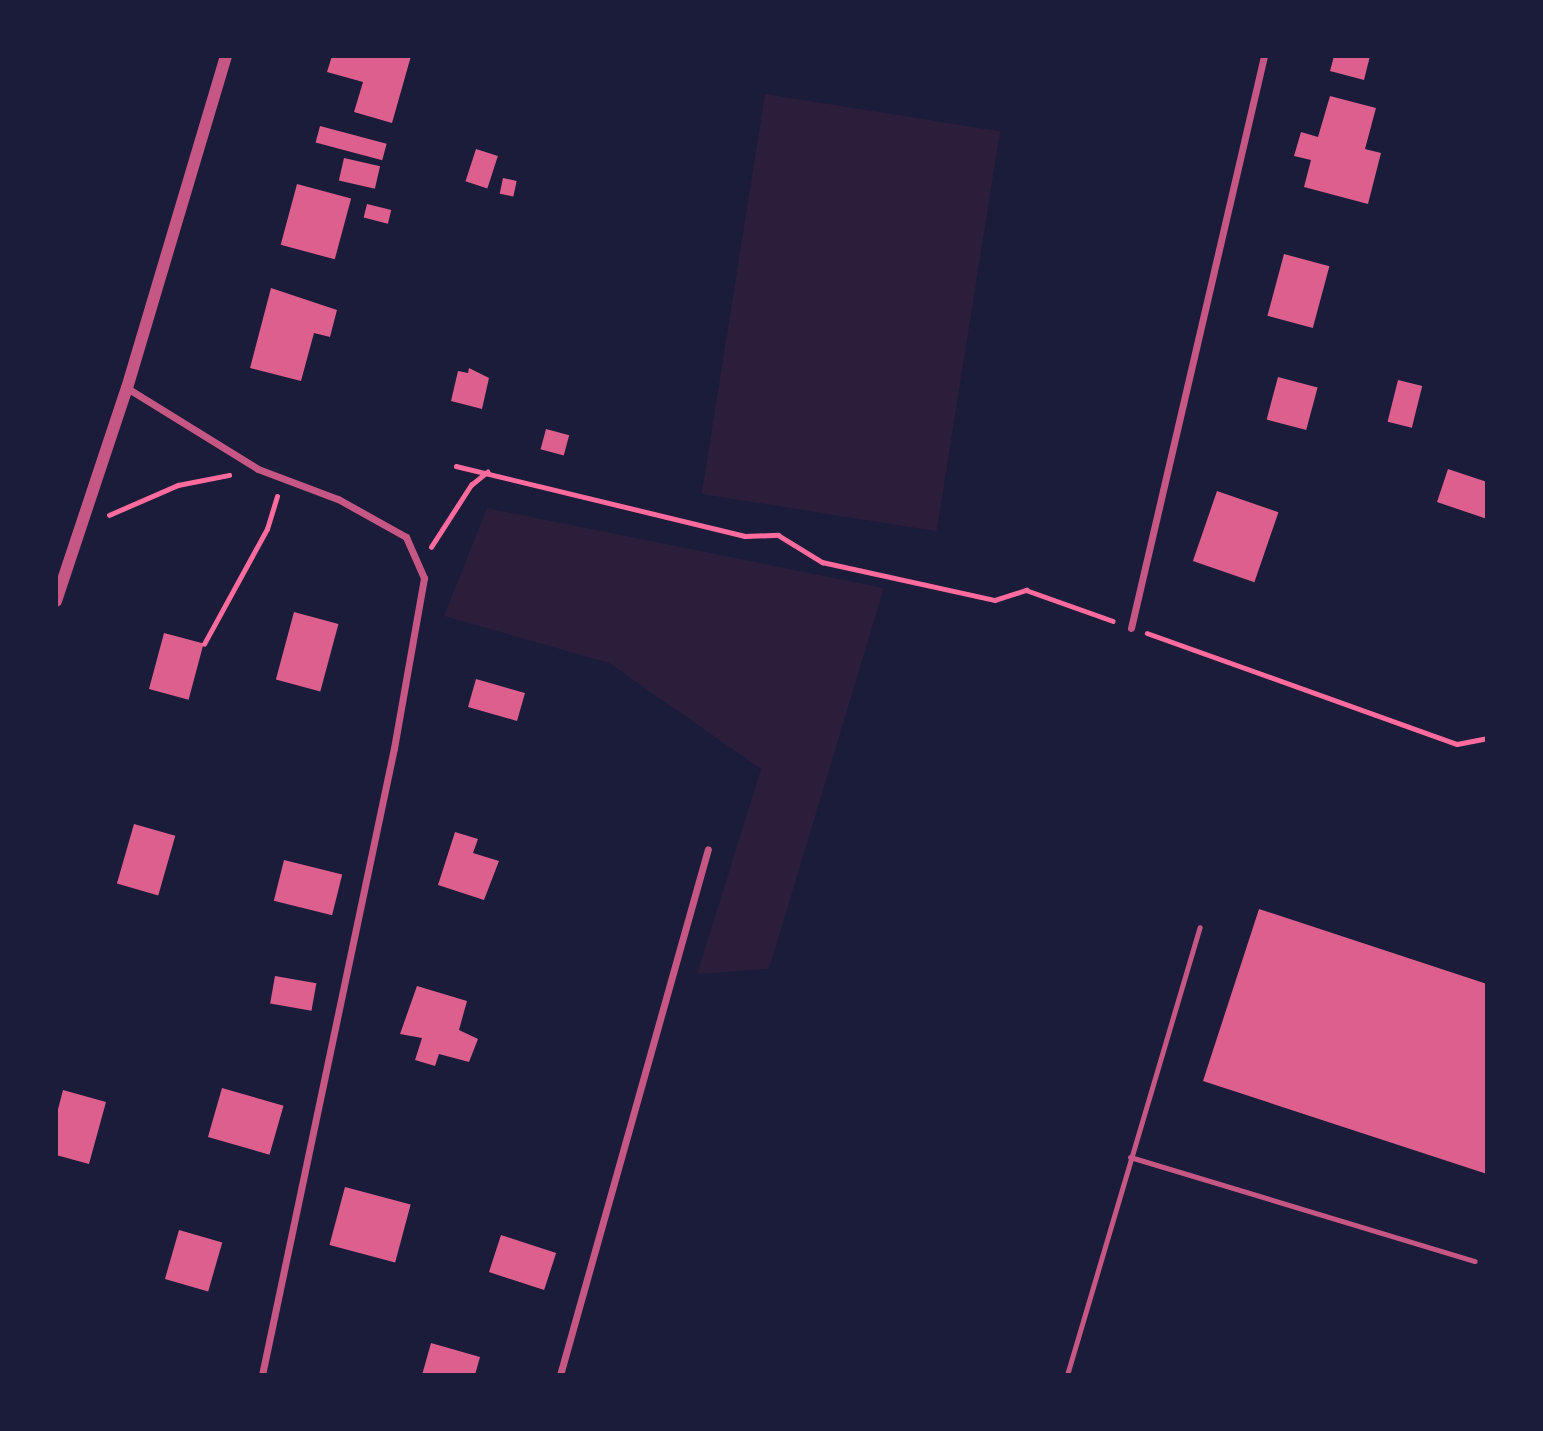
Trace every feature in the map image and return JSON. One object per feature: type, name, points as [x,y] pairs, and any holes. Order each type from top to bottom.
[{"type":"street","points":[[56,601],[127,388],[226,56]]},
{"type":"street","points":[[1131,628],[1264,56]]},
{"type":"street","points":[[127,388],[258,469],[338,499],[406,537],[424,578],[394,748],[262,1375]]},
{"type":"street","points":[[560,1375],[708,849]]},
{"type":"lane","points":[[1067,1375],[1200,927]]},
{"type":"lane","points":[[1130,1157],[1475,1261]]},
{"type":"path","points":[[456,466],[745,536],[778,535],[822,562],[995,600],[1026,590],[1457,744],[1487,738]]},
{"type":"path","points":[[104,521],[112,512],[178,485],[258,469]]},
{"type":"path","points":[[421,569],[464,495],[487,472]]},
{"type":"path","points":[[204,645],[267,529],[283,479]]},
{"type":"shaded area","points":[[765,94],[1000,131],[937,531],[702,494]]},
{"type":"shaded area","points":[[487,508],[884,588],[769,969],[697,974],[761,769],[609,663],[444,616]]},
{"type":"building","points":[[332,56],[411,56],[392,123],[354,112],[363,82],[327,72]]},
{"type":"building","points":[[1334,56],[1370,56],[1364,80],[1330,71]]},
{"type":"building","points":[[1330,96],[1376,108],[1365,149],[1381,153],[1368,204],[1304,187],[1311,160],[1294,156],[1301,132],[1318,137]]},
{"type":"building","points":[[320,126],[387,144],[382,160],[316,142]]},
{"type":"building","points":[[476,149],[498,156],[487,188],[465,181]]},
{"type":"building","points":[[344,158],[380,166],[375,189],[339,180]]},
{"type":"building","points":[[503,178],[517,181],[513,197],[500,194]]},
{"type":"building","points":[[297,184],[351,198],[335,259],[281,245]]},
{"type":"building","points":[[367,204],[391,210],[388,224],[364,218]]},
{"type":"building","points":[[1284,254],[1329,266],[1313,328],[1267,316]]},
{"type":"building","points":[[271,288],[337,310],[330,337],[314,333],[301,381],[250,368]]},
{"type":"building","points":[[469,368],[489,378],[482,409],[451,401],[458,371],[468,373]]},
{"type":"building","points":[[1278,377],[1318,388],[1306,430],[1267,420]]},
{"type":"building","points":[[1398,380],[1422,386],[1412,428],[1388,422]]},
{"type":"building","points":[[546,429],[569,435],[564,455],[541,449]]},
{"type":"building","points":[[1448,469],[1487,482],[1487,519],[1437,502]]},
{"type":"building","points":[[1217,491],[1278,512],[1254,582],[1193,561]]},
{"type":"building","points":[[294,612],[338,624],[320,692],[276,680]]},
{"type":"building","points":[[164,633],[204,644],[189,700],[149,689]]},
{"type":"building","points":[[476,679],[525,693],[517,721],[468,707]]},
{"type":"building","points":[[134,824],[175,836],[158,895],[117,884]]},
{"type":"building","points":[[455,832],[478,839],[473,853],[499,861],[484,900],[438,885]]},
{"type":"building","points":[[284,860],[342,875],[332,915],[274,901]]},
{"type":"building","points":[[1259,909],[1487,984],[1487,1174],[1203,1081]]},
{"type":"building","points":[[275,976],[316,983],[311,1011],[270,1004]]},
{"type":"building","points":[[417,986],[467,1001],[459,1030],[478,1039],[469,1062],[439,1054],[435,1066],[415,1060],[422,1038],[400,1034]]},
{"type":"building","points":[[222,1088],[284,1106],[269,1155],[208,1137]]},
{"type":"building","points":[[63,1090],[106,1102],[89,1164],[56,1155],[56,1117]]},
{"type":"building","points":[[345,1187],[411,1205],[395,1263],[329,1245]]},
{"type":"building","points":[[179,1230],[222,1242],[208,1291],[165,1279]]},
{"type":"building","points":[[501,1235],[556,1253],[544,1290],[489,1272]]},
{"type":"building","points":[[431,1343],[480,1357],[475,1375],[422,1375]]}]
